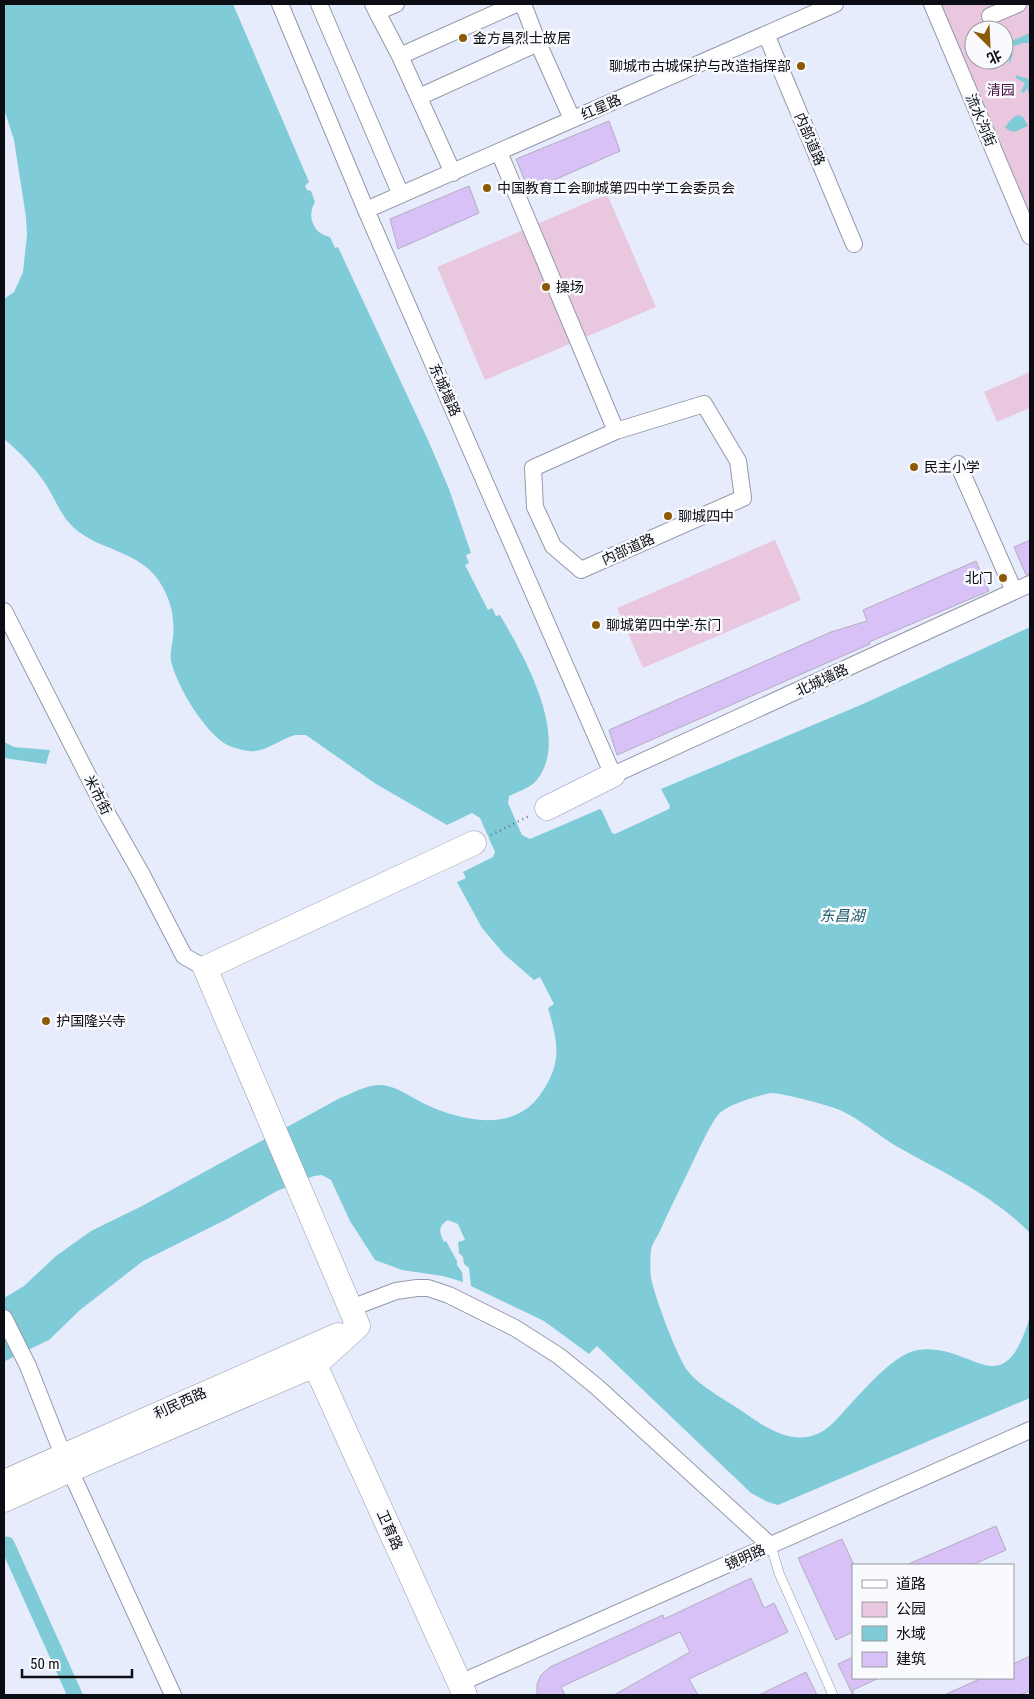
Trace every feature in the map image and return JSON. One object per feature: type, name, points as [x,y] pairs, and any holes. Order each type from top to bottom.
[{"type":"main road","points":[[547,808],[613,775]]},
{"type":"main road","points":[[354,1317],[205,968],[474,843]]},
{"type":"main road","name":"利民西路","points":[[4,1482],[66,1462],[308,1368],[354,1317]]},
{"type":"main road","name":"利民西路","points":[[4,1500],[66,1462],[354,1317]]},
{"type":"main road","name":"卫育路","points":[[308,1368],[458,1691]]},
{"type":"street","name":"东城墙路","points":[[280,4],[366,210],[613,775]]},
{"type":"street","points":[[319,4],[400,195]]},
{"type":"street","points":[[396,4],[375,8],[400,56],[453,173]]},
{"type":"street","points":[[400,56],[516,4]]},
{"type":"street","points":[[523,4],[572,119]]},
{"type":"street","name":"红星路","points":[[366,210],[835,4]]},
{"type":"street","name":"流水沟街","points":[[932,4],[1030,236]]},
{"type":"street","points":[[990,16],[1018,4]]},
{"type":"street","name":"内部道路","points":[[766,34],[854,244]]},
{"type":"street","points":[[418,97],[538,43]]},
{"type":"street","points":[[499,152],[616,431]]},
{"type":"street","name":"内部道路","points":[[704,404],[738,461],[743,498],[581,570],[553,546],[535,507],[533,468],[616,431],[704,404]]},
{"type":"street","points":[[958,464],[1014,591]]},
{"type":"street","name":"北城墙路","points":[[613,775],[1030,584]]},
{"type":"street","name":"米市街","points":[[4,610],[108,815],[184,956],[205,968]]},
{"type":"street","points":[[354,1317],[396,1291],[428,1288],[450,1294],[515,1328],[559,1356],[597,1387],[771,1546]]},
{"type":"street","points":[[4,1318],[28,1366],[66,1462],[173,1695]]},
{"type":"street","name":"镜明路","points":[[458,1691],[771,1546],[1030,1430]]},
{"type":"lane","points":[[771,1546],[779,1573],[833,1695]]},
{"type":"path","points":[[474,843],[547,808]]},
{"type":"green space","name":"清园","points":[[932,4],[1030,4],[1030,236]]},
{"type":"green space","name":"操场","points":[[607,194],[656,307],[485,380],[437,267]]},
{"type":"green space","points":[[1030,372],[1030,408],[997,422],[984,392]]},
{"type":"green space","points":[[775,540],[801,600],[643,668],[617,608]]},
{"type":"water","name":"东昌湖","points":[[4,4],[233,4],[309,182],[305,186],[307,190],[311,191],[315,202],[311,213],[313,224],[316,229],[330,237],[335,248],[338,247],[449,489],[471,553],[466,555],[469,563],[465,565],[488,610],[492,608],[496,616],[500,615],[510,632],[540,697],[549,743],[546,763],[536,781],[527,788],[509,796],[508,803],[522,835],[530,839],[600,809],[612,833],[615,834],[669,809],[670,806],[661,789],[863,704],[1030,627],[1030,1233],[1000,1207],[949,1175],[896,1146],[849,1115],[818,1103],[770,1093],[727,1108],[717,1116],[653,1243],[650,1264],[651,1277],[661,1311],[678,1354],[688,1371],[704,1386],[776,1432],[796,1437],[807,1437],[817,1434],[836,1420],[886,1368],[901,1357],[914,1351],[937,1350],[955,1354],[984,1365],[997,1366],[1009,1359],[1020,1344],[1030,1316],[1030,1398],[778,1505],[768,1502],[751,1493],[597,1346],[589,1354],[544,1321],[471,1286],[469,1268],[464,1264],[463,1257],[459,1253],[458,1242],[465,1240],[458,1224],[448,1220],[442,1225],[440,1232],[444,1242],[446,1241],[457,1261],[457,1265],[462,1272],[463,1282],[443,1276],[402,1270],[375,1260],[350,1221],[331,1180],[322,1175],[314,1176],[277,1191],[229,1218],[143,1261],[80,1310],[49,1340],[5,1361],[4,1298],[24,1286],[56,1256],[91,1231],[142,1206],[340,1098],[366,1087],[377,1085],[389,1086],[439,1110],[470,1119],[501,1119],[516,1115],[529,1107],[547,1084],[555,1063],[556,1042],[548,1008],[554,1004],[540,977],[534,980],[504,954],[482,928],[457,882],[466,878],[463,872],[493,857],[495,852],[480,818],[472,813],[447,825],[376,784],[306,735],[295,735],[267,748],[255,751],[239,749],[224,743],[199,717],[174,671],[171,661],[173,616],[167,595],[159,581],[141,563],[95,542],[74,528],[61,512],[36,471],[4,439],[4,299],[14,292],[23,272],[27,235],[14,140],[4,109]]},
{"type":"water","points":[[1030,33],[1030,43],[1014,46],[1014,40]]},
{"type":"water","points":[[1015,75],[1030,78],[1030,97],[1027,88],[1024,93],[1021,92],[1025,83],[1017,79]]},
{"type":"water","points":[[1019,115],[1023,117],[1028,126],[1014,132],[1008,130],[1005,127],[1013,118]]},
{"type":"water","points":[[4,742],[14,747],[50,750],[46,764],[4,758]]},
{"type":"building","points":[[609,121],[620,151],[529,191],[516,159]]},
{"type":"building","points":[[469,186],[479,213],[398,249],[390,219]]},
{"type":"building","points":[[1030,540],[1030,574],[1026,575],[1014,547]]},
{"type":"building","points":[[976,561],[989,591],[869,642],[870,644],[617,755],[609,730],[831,632],[867,621],[863,610]]},
{"type":"building","points":[[996,1526],[1006,1550],[974,1564],[908,1564]]},
{"type":"building","points":[[842,1539],[853,1563],[852,1632],[836,1640],[798,1558]]},
{"type":"building","points":[[751,1578],[764,1608],[774,1603],[788,1632],[689,1679],[698,1695],[614,1695],[690,1652],[680,1632],[561,1687],[565,1695],[537,1695],[537,1684],[541,1675],[550,1667],[663,1615],[664,1619]]},
{"type":"building","points":[[1030,1656],[1030,1691],[1020,1695],[944,1695],[980,1679],[1014,1679],[1014,1664]]},
{"type":"building","points":[[852,1657],[852,1679],[877,1679],[853,1690],[853,1695],[838,1664]]},
{"type":"building","points":[[806,1672],[817,1695],[759,1695]]},
{"type":"waterway","points":[[7,1544],[75,1695]]},
{"type":"place","name":"金方昌烈士故居","points":[[463,38]]},
{"type":"place","name":"聊城市古城保护与改造指挥部","points":[[801,66]]},
{"type":"place","name":"中国教育工会聊城第四中学工会委员会","points":[[487,188]]},
{"type":"place","name":"操场","points":[[546,287]]},
{"type":"place","name":"民主小学","points":[[914,467]]},
{"type":"place","name":"聊城四中","points":[[668,516]]},
{"type":"place","name":"北门","points":[[1003,578]]},
{"type":"place","name":"聊城第四中学-东门","points":[[596,625]]},
{"type":"place","name":"护国隆兴寺","points":[[46,1021]]}]
